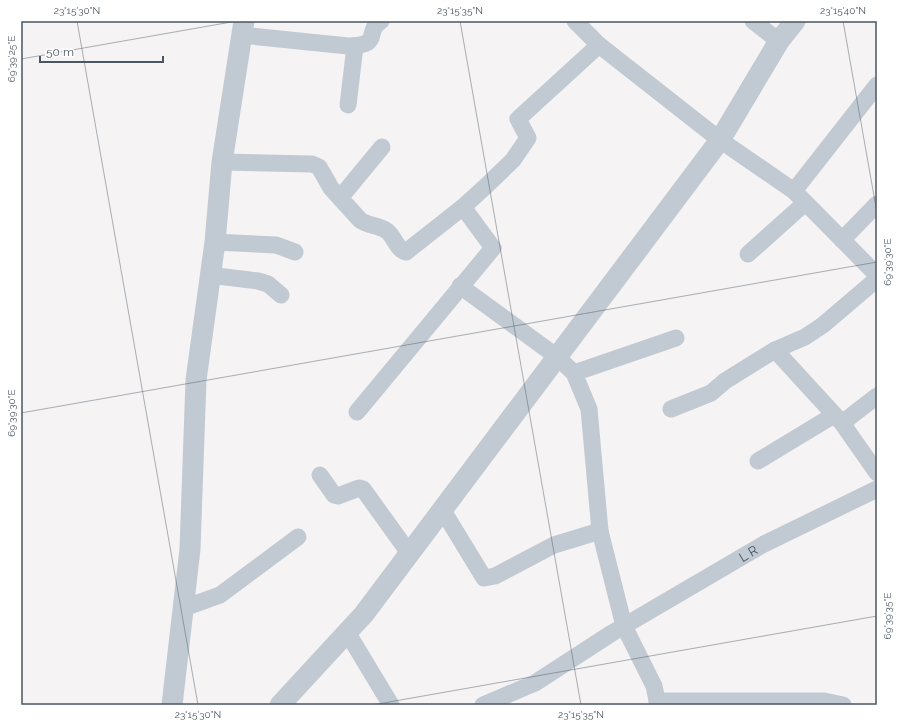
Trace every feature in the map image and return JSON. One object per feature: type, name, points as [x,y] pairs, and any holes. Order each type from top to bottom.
[{"type":"street","points":[[172,705],[190,550],[196,380],[209,275],[215,242],[222,162],[242,28],[355,46],[366,45],[370,40],[376,24],[381,21]]},
{"type":"street","points":[[575,21],[599,45],[720,140],[800,197],[877,275]]},
{"type":"street","points":[[753,21],[779,41]]},
{"type":"street","points":[[280,705],[364,614],[556,356],[720,140],[779,41],[795,21]]},
{"type":"street","points":[[222,162],[312,164],[319,167],[331,188],[366,224],[387,231],[404,252],[413,248],[462,207],[512,160],[528,138],[518,118],[599,45]]},
{"type":"street","points":[[348,105],[355,46]]},
{"type":"street","points":[[748,254],[800,197],[877,85]]},
{"type":"street","points":[[340,198],[382,147]]},
{"type":"street","points":[[842,240],[877,204]]},
{"type":"street","points":[[357,412],[493,248],[462,207]]},
{"type":"street","points":[[215,242],[276,245],[295,252]]},
{"type":"street","points":[[209,275],[258,281],[268,284],[281,295]]},
{"type":"street","points":[[671,410],[711,393],[736,374],[775,350],[805,337],[823,325],[877,280]]},
{"type":"street","points":[[460,286],[556,356],[574,373],[589,409],[600,531],[624,626],[654,686],[657,703],[824,701],[843,705]]},
{"type":"street","points":[[574,373],[676,338]]},
{"type":"street","points":[[775,350],[838,419],[877,473]]},
{"type":"street","points":[[758,461],[838,419],[877,396]]},
{"type":"street","points":[[320,475],[334,495],[338,496],[359,488],[362,489],[409,553]]},
{"type":"street","name":"L R","points":[[482,705],[535,683],[624,626],[764,544],[877,489]]},
{"type":"street","points":[[442,509],[484,578],[495,576],[554,545],[600,531]]},
{"type":"street","points":[[184,608],[220,595],[298,537]]},
{"type":"street","points":[[347,632],[391,705]]}]
